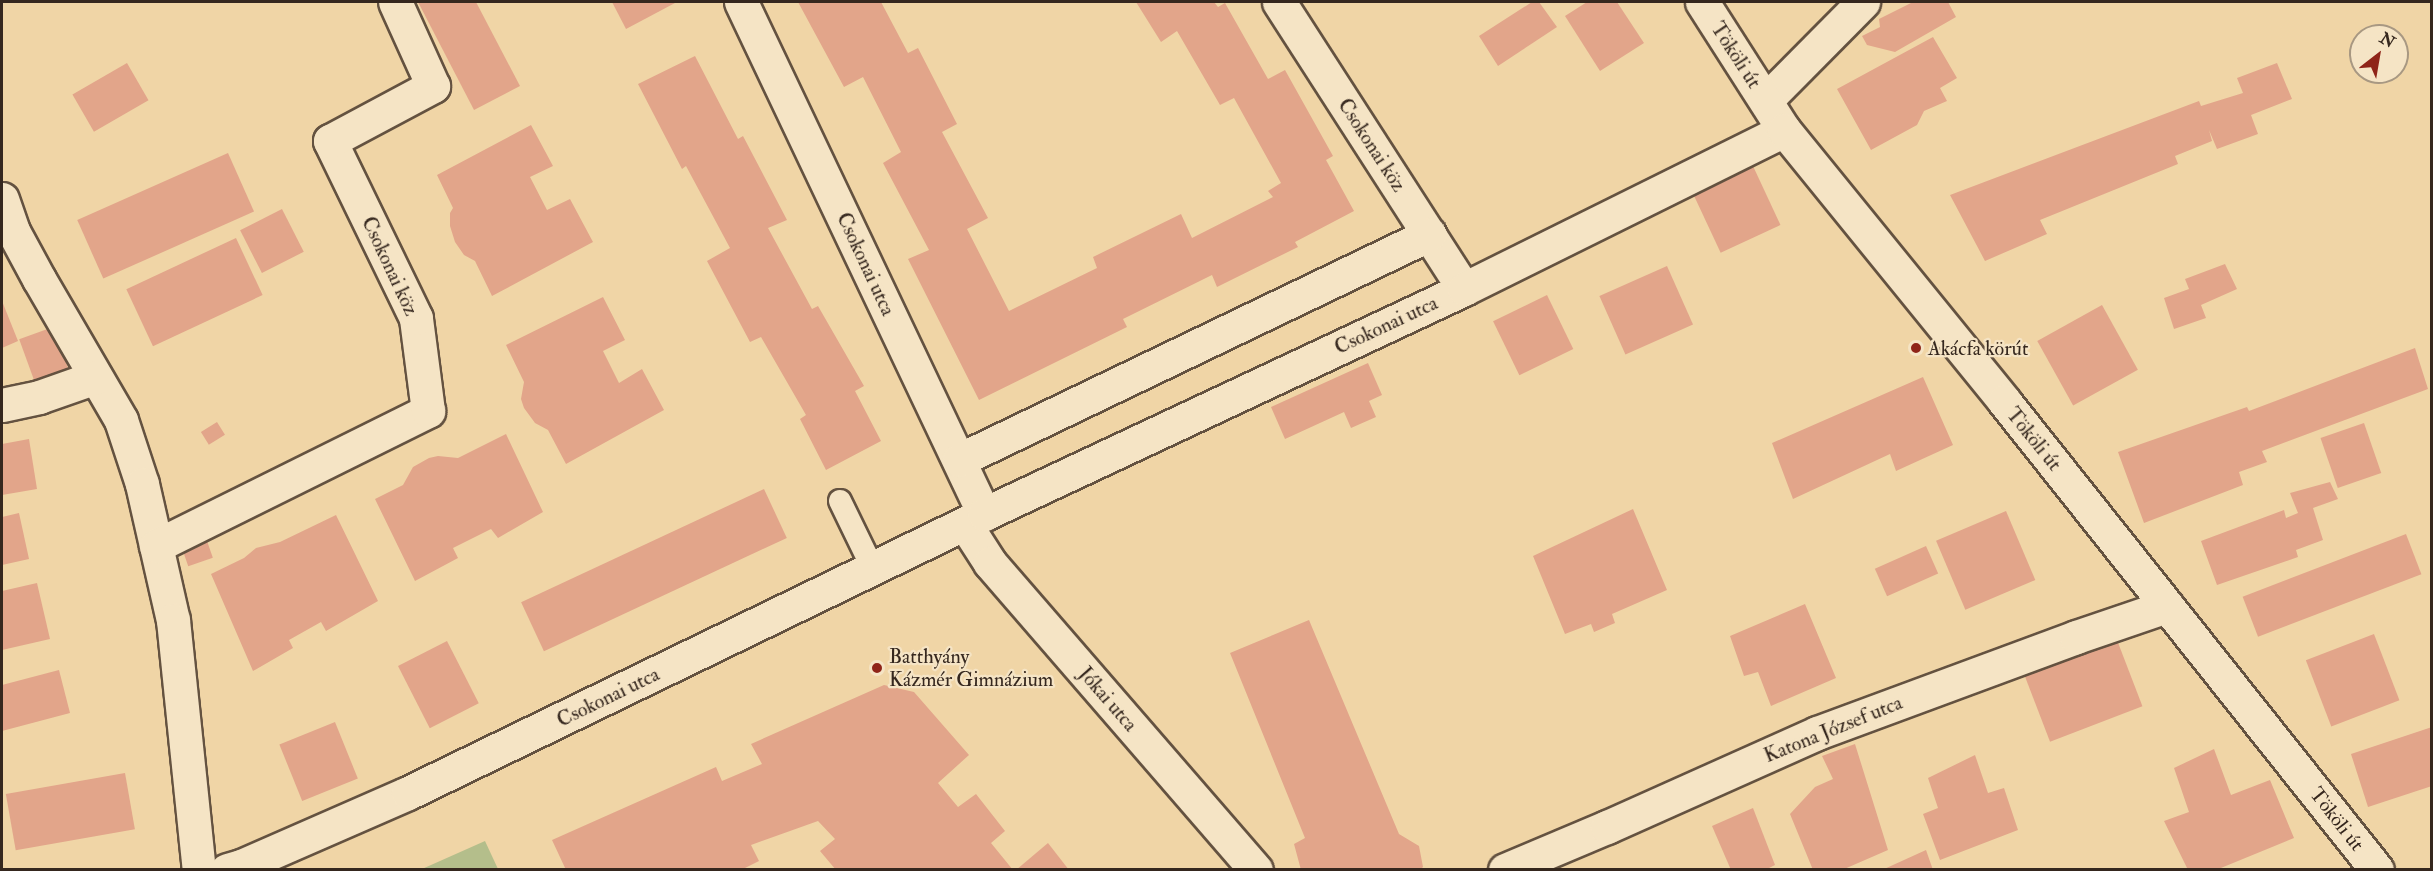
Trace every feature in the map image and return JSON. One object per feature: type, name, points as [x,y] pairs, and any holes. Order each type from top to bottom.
[{"type":"street","name":"Csokonai köz","points":[[156,546],[428,411],[416,318],[330,141],[433,86],[395,2]]},
{"type":"street","name":"Csokonai köz","points":[[1280,2],[1464,289]]},
{"type":"street","name":"Tököli út","points":[[1701,2],[1784,130],[2376,870]]},
{"type":"street","points":[[1766,100],[1863,2]]},
{"type":"street","name":"Csokonai utca","points":[[744,8],[959,460],[975,519]]},
{"type":"street","name":"Csokonai utca","points":[[227,870],[408,793],[975,519],[1464,289],[1784,130]]},
{"type":"street","points":[[2,199],[13,231],[28,260],[121,420],[142,484],[173,620],[199,870]]},
{"type":"street","points":[[959,460],[1430,234]]},
{"type":"street","points":[[2,405],[39,397],[96,377]]},
{"type":"street","name":"Jókai utca","points":[[975,519],[990,564],[1256,870]]},
{"type":"street","name":"Katona József utca","points":[[1505,870],[1816,733],[2076,637],[2167,606]]},
{"type":"lane","points":[[840,501],[873,569]]},
{"type":"green space","points":[[485,841],[498,869],[422,869]]},
{"type":"building","points":[[418,2],[476,2],[520,86],[474,110]]},
{"type":"building","points":[[612,2],[674,2],[675,3],[626,29]]},
{"type":"building","points":[[798,2],[881,2],[908,53],[918,48],[957,124],[942,132],[988,218],[967,229],[1009,311],[1097,268],[1093,257],[1181,214],[1192,238],[1273,197],[1268,191],[1281,183],[1234,98],[1220,105],[1177,31],[1161,42],[1136,2],[1214,2],[1218,7],[1225,3],[1268,79],[1285,70],[1333,156],[1326,160],[1354,211],[1295,242],[1298,247],[1217,287],[1212,275],[1123,319],[1127,327],[979,400],[908,259],[929,250],[883,163],[901,152],[863,77],[844,87]]},
{"type":"building","points":[[1532,2],[1539,2],[1557,27],[1498,66],[1479,36]]},
{"type":"building","points":[[1587,2],[1617,2],[1644,43],[1600,71],[1565,16]]},
{"type":"building","points":[[1913,2],[1948,2],[1956,17],[1895,52],[1867,45],[1862,36],[1880,27],[1879,19]]},
{"type":"building","points":[[1933,37],[1957,78],[1940,88],[1947,101],[1924,111],[1917,125],[1871,150],[1837,89]]},
{"type":"building","points":[[695,56],[738,139],[743,136],[787,220],[768,228],[812,309],[818,306],[864,386],[855,391],[881,441],[826,470],[800,419],[806,415],[761,337],[750,342],[707,261],[730,248],[686,166],[682,169],[638,84]]},
{"type":"building","points":[[127,63],[148,100],[94,132],[72,94]]},
{"type":"building","points":[[2277,63],[2292,99],[2251,115],[2258,134],[2217,149],[2209,130],[2212,141],[2175,156],[2178,164],[2040,220],[2047,234],[1985,261],[1950,195],[2199,101],[2201,106],[2243,93],[2237,78]]},
{"type":"building","points":[[531,125],[553,166],[530,177],[547,210],[570,199],[593,242],[492,296],[475,261],[464,255],[455,242],[450,226],[450,213],[453,208],[437,175]]},
{"type":"building","points":[[228,153],[254,211],[103,279],[77,220]]},
{"type":"building","points":[[1753,166],[1780,225],[1721,253],[1693,194]]},
{"type":"building","points":[[282,209],[304,252],[262,273],[240,230]]},
{"type":"building","points":[[236,238],[263,295],[153,346],[126,289]]},
{"type":"building","points":[[2225,264],[2237,289],[2201,305],[2206,318],[2174,329],[2164,298],[2189,289],[2185,279]]},
{"type":"building","points":[[1667,266],[1693,324],[1625,355],[1599,296]]},
{"type":"building","points":[[1547,295],[1573,349],[1519,375],[1493,321]]},
{"type":"building","points":[[603,297],[625,340],[603,351],[619,383],[642,369],[664,410],[566,464],[548,430],[535,423],[524,408],[521,399],[524,382],[506,345]]},
{"type":"building","points":[[2,301],[18,341],[2,348]]},
{"type":"building","points":[[2102,305],[2138,370],[2073,406],[2037,341]]},
{"type":"building","points":[[53,327],[69,370],[35,383],[19,339]]},
{"type":"building","points":[[2415,348],[2428,389],[2262,451],[2267,462],[2239,472],[2243,485],[2144,523],[2118,452],[2247,407],[2249,411]]},
{"type":"building","points":[[1368,363],[1382,395],[1369,401],[1376,417],[1351,428],[1344,412],[1285,439],[1271,407]]},
{"type":"building","points":[[1923,377],[1953,445],[1896,471],[1890,454],[1793,499],[1772,443]]},
{"type":"building","points":[[217,422],[225,435],[209,445],[201,432]]},
{"type":"building","points":[[2364,423],[2381,473],[2338,488],[2321,438]]},
{"type":"building","points":[[506,434],[543,512],[498,538],[491,529],[453,548],[458,558],[415,581],[375,499],[403,485],[413,467],[429,458],[438,456],[458,458]]},
{"type":"building","points":[[29,439],[37,489],[2,495],[2,444]]},
{"type":"building","points":[[2330,482],[2338,499],[2313,508],[2323,540],[2296,550],[2298,557],[2217,585],[2201,541],[2284,510],[2286,518],[2298,513],[2290,493]]},
{"type":"building","points":[[764,489],[787,538],[544,651],[521,602]]},
{"type":"building","points":[[1633,509],[1667,590],[1612,614],[1615,623],[1594,632],[1591,624],[1565,634],[1533,556]]},
{"type":"building","points":[[2006,511],[2035,580],[1965,610],[1936,541]]},
{"type":"building","points":[[19,513],[29,559],[2,565],[2,517]]},
{"type":"building","points":[[336,515],[378,601],[326,631],[321,622],[289,640],[293,648],[253,671],[211,574],[244,558],[256,548],[280,542]]},
{"type":"building","points":[[2406,534],[2421,574],[2258,637],[2243,597]]},
{"type":"building","points":[[206,538],[213,558],[188,566],[181,546]]},
{"type":"building","points":[[1926,546],[1938,573],[1887,596],[1875,569]]},
{"type":"building","points":[[37,583],[50,639],[2,650],[2,591]]},
{"type":"building","points":[[1805,604],[1836,678],[1771,706],[1758,672],[1744,676],[1730,636]]},
{"type":"building","points":[[1309,620],[1399,834],[1419,846],[1423,867],[1420,870],[1301,870],[1294,844],[1305,838],[1230,653]]},
{"type":"building","points":[[2374,634],[2399,700],[2331,726],[2306,660]]},
{"type":"building","points":[[2117,640],[2142,706],[2050,742],[2025,675]]},
{"type":"building","points":[[447,641],[479,703],[430,728],[398,666]]},
{"type":"building","points":[[59,670],[70,713],[2,731],[2,685]]},
{"type":"building","points":[[884,685],[914,692],[969,755],[938,783],[958,807],[976,794],[1005,831],[991,843],[1013,870],[836,870],[820,851],[835,839],[818,821],[751,845],[759,861],[741,870],[566,870],[552,840],[716,767],[722,781],[762,764],[751,744]]},
{"type":"building","points":[[335,722],[358,779],[302,801],[279,744]]},
{"type":"building","points":[[2432,727],[2432,786],[2368,807],[2351,754]]},
{"type":"building","points":[[1855,744],[1888,850],[1842,870],[1813,870],[1790,814],[1815,787],[1833,779],[1822,756]]},
{"type":"building","points":[[2214,749],[2231,795],[2270,780],[2294,838],[2216,870],[2188,870],[2164,821],[2189,812],[2174,768]]},
{"type":"building","points":[[1975,755],[1988,793],[2004,788],[2018,830],[1940,860],[1923,814],[1938,808],[1928,778]]},
{"type":"building","points":[[125,773],[135,829],[16,850],[6,794]]},
{"type":"building","points":[[1753,808],[1775,865],[1765,870],[1731,870],[1712,826]]},
{"type":"building","points":[[1048,843],[1069,870],[1016,870]]},
{"type":"building","points":[[1926,850],[1933,870],[1882,870]]},
{"type":"place","name":"Akácfa körút","points":[[1916,348]]},
{"type":"place","name":"Batthyány Kázmér Gimnázium","points":[[877,668]]}]
